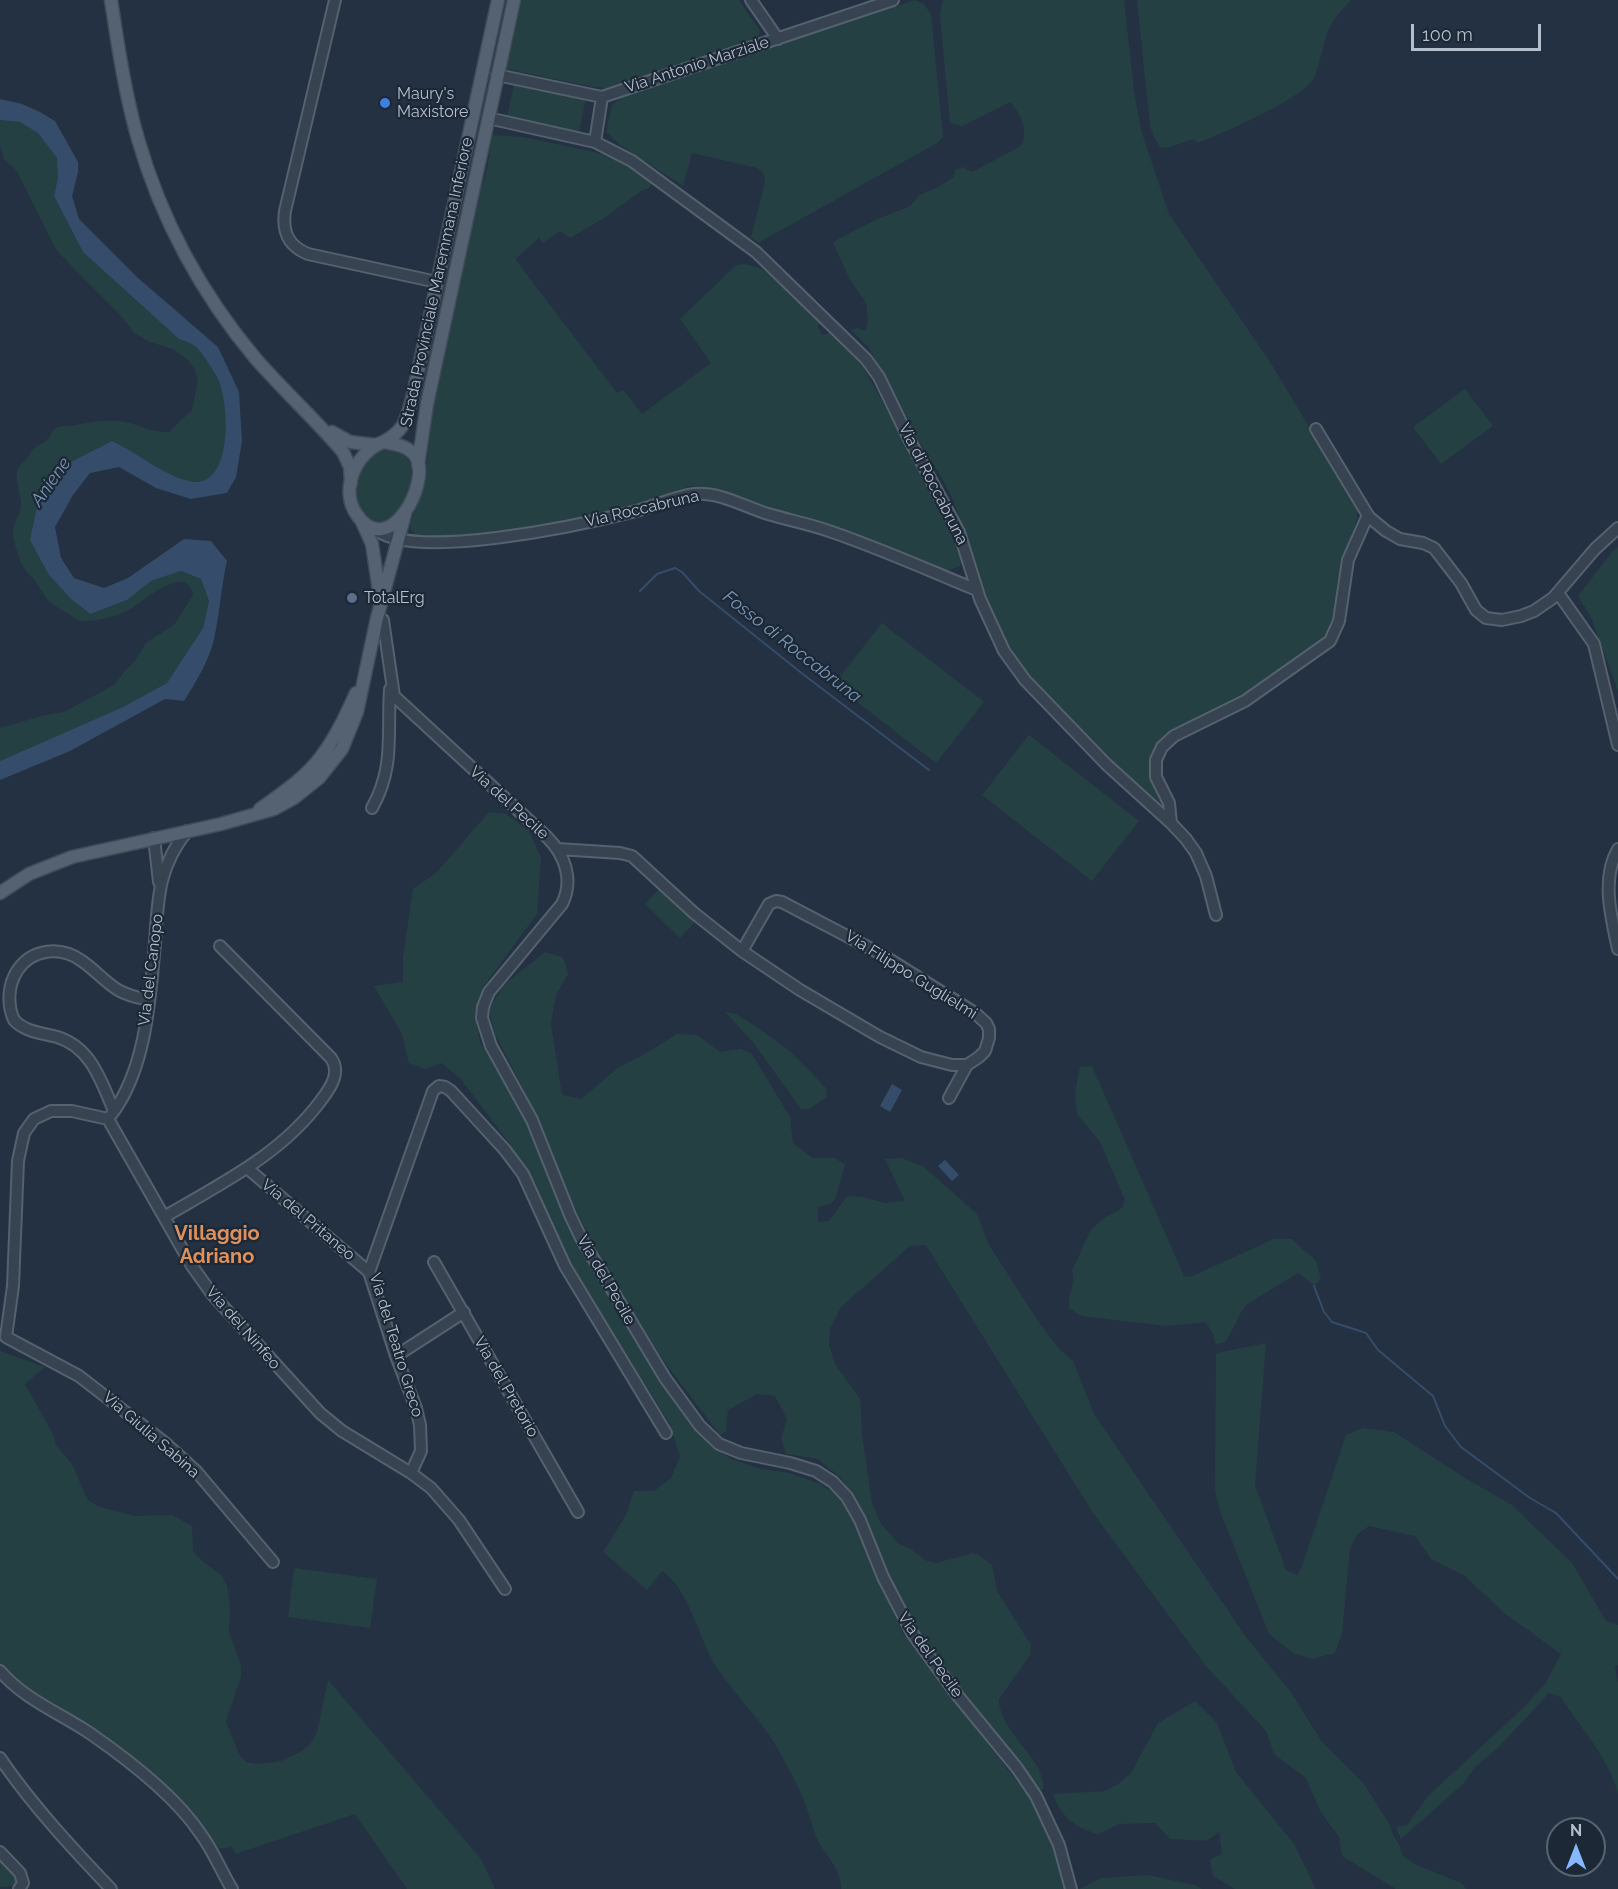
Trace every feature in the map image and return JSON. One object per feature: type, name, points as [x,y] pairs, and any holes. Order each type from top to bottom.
[{"type":"main road","points":[[111,0],[132,118],[144,159],[177,240],[211,296],[256,359],[319,424],[346,456],[350,468],[351,504],[372,544],[377,567],[380,604]]},
{"type":"main road","name":"Strada Provinciale Maremmana Inferiore","points":[[379,444],[400,430],[407,416],[498,0]]},
{"type":"main road","name":"Strada Provinciale Maremmana Inferiore","points":[[418,465],[427,404],[513,0]]},
{"type":"main road","points":[[0,893],[23,878],[61,860],[221,824],[274,809],[314,783],[342,749],[357,712],[380,604],[405,514],[416,484],[418,465],[415,456],[400,446],[350,442],[319,424]]},
{"type":"main road","points":[[351,483],[362,455],[379,444]]},
{"type":"main road","points":[[362,522],[374,528],[388,527],[405,514]]},
{"type":"street","points":[[335,0],[285,211],[286,235],[294,246],[308,254],[436,282]]},
{"type":"street","points":[[750,0],[778,39]]},
{"type":"street","name":"Via Antonio Marziale","points":[[602,97],[893,0]]},
{"type":"street","points":[[497,75],[602,97],[595,142]]},
{"type":"street","name":"Via di Roccabruna","points":[[488,118],[595,142],[638,165],[744,243],[866,359],[879,377],[959,532],[977,590],[1004,651],[1025,680],[1106,764],[1171,823],[1190,845],[1208,882],[1216,915]]},
{"type":"street","points":[[1316,429],[1368,515],[1386,531],[1400,539],[1423,543],[1434,548],[1461,583],[1476,610],[1486,618],[1502,620],[1534,611],[1558,593],[1592,553],[1618,528]]},
{"type":"street","name":"Via Roccabruna","points":[[399,540],[454,541],[512,536],[614,517],[692,495],[706,495],[838,534],[977,590]]},
{"type":"street","points":[[1171,823],[1169,803],[1156,777],[1156,760],[1162,747],[1174,736],[1245,701],[1330,641],[1339,621],[1347,563],[1368,515]]},
{"type":"street","points":[[374,528],[386,537],[399,540]]},
{"type":"street","points":[[1558,593],[1590,636],[1596,648],[1618,745]]},
{"type":"street","name":"Via del Pecile","points":[[377,618],[383,620],[394,696],[548,837],[558,849],[567,873],[564,900],[553,917],[489,992],[483,1007],[482,1018],[490,1046],[536,1127],[575,1226],[665,1378],[709,1435],[735,1452],[790,1463],[816,1471],[833,1482],[850,1501],[887,1585],[912,1634],[965,1705],[1017,1768],[1039,1802],[1059,1845],[1071,1889]]},
{"type":"street","points":[[372,808],[383,785],[388,767],[391,680]]},
{"type":"street","points":[[160,885],[171,854],[187,831]]},
{"type":"street","points":[[154,838],[160,885]]},
{"type":"street","points":[[558,849],[617,852],[632,856],[694,913],[742,951],[816,1000],[887,1041],[930,1060],[967,1065],[949,1098]]},
{"type":"street","points":[[1618,849],[1610,867],[1608,884],[1618,949]]},
{"type":"street","name":"Via del Canopo","points":[[111,1115],[127,1089],[140,1046],[149,1000],[160,885]]},
{"type":"street","name":"Via Filippo Guglielmi","points":[[742,951],[771,903],[778,901],[795,908],[893,961],[981,1018],[989,1029],[987,1047],[980,1057],[967,1065]]},
{"type":"street","points":[[164,1217],[247,1168],[276,1148],[304,1122],[334,1079],[336,1069],[331,1058],[220,946]]},
{"type":"street","name":"Via del Ninfeo","points":[[149,1000],[120,992],[81,960],[56,951],[41,952],[30,957],[19,968],[12,982],[10,1000],[14,1020],[24,1028],[68,1041],[82,1050],[95,1069],[111,1115],[164,1217],[207,1288],[307,1400],[338,1428],[431,1488],[453,1512],[505,1589]]},
{"type":"street","name":"Via del Pecile","points":[[439,1086],[451,1091],[505,1150],[523,1174],[562,1262],[666,1432]]},
{"type":"street","name":"Via del Teatro Greco","points":[[411,1473],[421,1451],[421,1429],[413,1398],[396,1356],[369,1272],[433,1091],[439,1086]]},
{"type":"street","points":[[3,1338],[13,1286],[18,1161],[26,1129],[34,1119],[51,1111],[111,1115]]},
{"type":"street","name":"Via del Pritaneo","points":[[247,1168],[369,1272]]},
{"type":"street","name":"Via del Pretorio","points":[[434,1262],[578,1512]]},
{"type":"street","points":[[396,1356],[464,1312]]},
{"type":"street","name":"Via Giulia Sabina","points":[[3,1338],[79,1376],[164,1442],[196,1471],[273,1562]]},
{"type":"street","points":[[0,1671],[28,1696],[94,1736],[167,1796],[201,1833],[232,1889]]},
{"type":"street","points":[[0,1758],[16,1781],[69,1844],[111,1889]]},
{"type":"street","points":[[0,1852],[22,1876],[23,1883],[19,1889]]},
{"type":"green space","points":[[522,0],[739,0],[760,31],[754,39],[609,88],[594,87],[506,69]]},
{"type":"green space","points":[[915,0],[924,4],[931,14],[943,137],[937,143],[758,243],[751,237],[765,182],[759,169],[692,153],[683,186],[620,145],[606,132],[612,105],[623,96]]},
{"type":"green space","points":[[943,0],[1124,0],[1134,91],[1141,130],[1169,214],[1270,362],[1357,506],[1357,520],[1342,561],[1337,584],[1333,628],[1325,640],[1243,696],[1172,732],[1152,759],[1151,770],[1154,782],[1165,800],[1164,805],[1087,739],[1018,663],[1006,645],[984,592],[954,502],[869,348],[851,330],[857,328],[865,331],[868,321],[866,303],[850,280],[833,242],[877,219],[906,208],[919,195],[954,177],[955,170],[963,167],[972,172],[1021,146],[1023,140],[1023,123],[1011,103],[962,126],[950,123],[940,16]]},
{"type":"green space","points":[[1137,0],[1351,0],[1331,25],[1314,78],[1307,86],[1261,115],[1224,132],[1198,143],[1194,139],[1166,148],[1160,147],[1150,126]]},
{"type":"green space","points":[[514,83],[586,98],[579,133],[507,118]]},
{"type":"green space","points":[[0,120],[20,122],[38,133],[58,159],[58,177],[54,196],[83,252],[179,339],[192,344],[199,350],[217,377],[226,420],[222,455],[217,469],[208,479],[195,482],[185,480],[164,471],[112,441],[65,465],[57,476],[42,489],[38,512],[49,575],[70,598],[89,614],[127,600],[151,581],[181,571],[201,579],[209,601],[203,628],[167,683],[123,707],[0,761],[0,728],[64,712],[114,685],[134,662],[147,642],[174,625],[193,595],[189,585],[182,582],[172,583],[123,613],[89,621],[77,619],[56,606],[45,597],[24,568],[16,549],[13,530],[21,504],[17,479],[18,469],[33,449],[47,440],[53,430],[58,427],[116,421],[154,431],[169,432],[192,410],[198,381],[195,370],[188,360],[173,349],[150,342],[134,333],[123,318],[57,251],[17,171],[4,159],[0,146]]},
{"type":"green space","points":[[492,135],[523,137],[608,155],[621,160],[652,182],[649,188],[570,238],[560,231],[543,243],[539,238],[515,259],[617,393],[623,390],[642,414],[711,363],[680,319],[735,266],[746,264],[757,267],[782,283],[822,322],[818,326],[822,335],[832,332],[857,357],[941,504],[960,548],[962,557],[960,566],[947,571],[932,567],[845,531],[725,491],[691,486],[618,509],[520,530],[464,537],[415,534],[410,524],[426,480],[430,418],[479,194],[487,170]]},
{"type":"green space","points":[[1465,389],[1493,426],[1441,464],[1413,427]]},
{"type":"green space","points":[[383,449],[406,457],[411,468],[411,478],[409,489],[399,509],[383,521],[374,521],[359,510],[358,484],[369,459]]},
{"type":"green space","points":[[1618,547],[1618,691],[1591,617],[1578,596]]},
{"type":"green space","points":[[882,623],[984,702],[936,763],[834,684]]},
{"type":"green space","points":[[1029,735],[1139,821],[1092,881],[982,795]]},
{"type":"green space","points":[[489,812],[506,814],[529,831],[541,858],[537,914],[483,987],[476,1021],[480,1042],[532,1131],[553,1181],[566,1223],[676,1403],[707,1442],[731,1459],[761,1469],[790,1473],[820,1484],[849,1506],[877,1579],[904,1635],[1045,1818],[1058,1853],[1065,1889],[841,1889],[839,1875],[818,1841],[803,1798],[778,1749],[764,1727],[715,1665],[679,1589],[662,1571],[647,1590],[603,1552],[626,1515],[634,1491],[654,1491],[671,1478],[680,1457],[670,1424],[588,1293],[559,1242],[538,1190],[509,1143],[460,1078],[441,1063],[425,1069],[409,1063],[402,1034],[374,986],[403,982],[403,957],[413,889],[436,873]]},
{"type":"green space","points":[[660,888],[696,921],[680,938],[645,904]]},
{"type":"green space","points":[[545,952],[563,957],[568,974],[556,995],[551,1024],[562,1095],[581,1099],[619,1067],[677,1034],[697,1035],[720,1052],[741,1049],[752,1054],[790,1117],[793,1143],[813,1158],[835,1158],[845,1165],[836,1197],[831,1204],[818,1207],[818,1222],[829,1221],[847,1196],[863,1197],[885,1203],[905,1201],[885,1159],[902,1158],[924,1167],[977,1214],[989,1245],[1038,1321],[1060,1350],[1073,1361],[1094,1414],[1246,1637],[1290,1691],[1322,1742],[1364,1784],[1390,1825],[1402,1855],[1414,1864],[1461,1883],[1467,1889],[1396,1889],[1342,1856],[1339,1837],[1320,1811],[1306,1778],[1274,1754],[1266,1731],[1206,1666],[1093,1513],[926,1245],[910,1246],[841,1307],[830,1329],[829,1345],[835,1364],[860,1399],[862,1434],[872,1503],[881,1524],[899,1544],[927,1561],[936,1563],[973,1553],[992,1565],[997,1591],[1031,1645],[1030,1655],[999,1699],[1006,1723],[1031,1757],[1043,1779],[1043,1790],[1039,1789],[946,1673],[907,1617],[862,1510],[841,1478],[818,1459],[786,1454],[781,1438],[787,1419],[775,1396],[757,1394],[728,1410],[726,1431],[720,1435],[663,1360],[600,1259],[562,1181],[536,1114],[494,1032],[489,1009],[505,984]]},
{"type":"green space","points":[[725,1012],[736,1014],[792,1053],[826,1088],[827,1097],[809,1109],[801,1109],[752,1041]]},
{"type":"green space","points":[[1092,1066],[1184,1276],[1190,1277],[1274,1239],[1292,1239],[1316,1261],[1321,1279],[1314,1285],[1298,1273],[1246,1305],[1224,1343],[1215,1344],[1214,1336],[1206,1322],[1167,1326],[1081,1316],[1069,1308],[1072,1271],[1090,1231],[1103,1219],[1122,1208],[1125,1200],[1100,1142],[1077,1114],[1075,1093],[1080,1067]]},
{"type":"green space","points":[[1266,1343],[1255,1485],[1286,1570],[1297,1575],[1302,1566],[1346,1435],[1363,1428],[1394,1432],[1512,1505],[1572,1563],[1606,1621],[1618,1625],[1618,1665],[1615,1667],[1618,1683],[1618,1794],[1608,1767],[1593,1743],[1561,1697],[1549,1693],[1498,1748],[1476,1766],[1463,1784],[1401,1839],[1396,1827],[1407,1825],[1428,1796],[1524,1707],[1545,1684],[1561,1654],[1504,1613],[1465,1576],[1431,1559],[1415,1536],[1369,1526],[1357,1534],[1350,1549],[1342,1633],[1335,1653],[1312,1659],[1293,1653],[1269,1634],[1220,1511],[1215,1491],[1216,1353]]},
{"type":"green space","points":[[0,1351],[45,1367],[25,1384],[53,1434],[56,1445],[72,1464],[87,1499],[97,1506],[134,1516],[172,1515],[192,1526],[193,1551],[221,1575],[227,1585],[230,1608],[229,1632],[241,1665],[241,1677],[226,1721],[239,1754],[246,1762],[258,1764],[281,1761],[302,1751],[311,1743],[317,1732],[328,1680],[481,1859],[495,1889],[407,1889],[355,1814],[235,1854],[233,1847],[218,1849],[197,1820],[138,1764],[10,1678],[0,1664]]},
{"type":"green space","points":[[294,1568],[377,1579],[370,1628],[288,1617]]},
{"type":"green space","points":[[1195,1701],[1217,1723],[1236,1772],[1294,1844],[1316,1889],[1235,1889],[1213,1876],[1210,1860],[1222,1853],[1219,1832],[1206,1841],[1170,1839],[1155,1823],[1119,1824],[1098,1834],[1076,1825],[1060,1809],[1053,1794],[1104,1791],[1117,1785],[1131,1773],[1158,1723]]},
{"type":"green space","points":[[0,1858],[17,1877],[17,1883],[12,1886],[0,1887]]},
{"type":"green space","points":[[1148,1875],[1195,1885],[1202,1889],[1079,1889],[1102,1878]]},
{"type":"water","name":"Aniene","points":[[0,99],[22,104],[55,121],[78,162],[72,196],[79,219],[138,278],[218,347],[239,392],[242,441],[236,477],[227,493],[191,499],[156,488],[119,467],[90,473],[73,495],[55,527],[61,558],[74,578],[104,588],[128,578],[184,539],[211,541],[227,561],[212,647],[184,701],[165,699],[70,751],[0,780],[0,761],[123,707],[167,683],[203,628],[209,601],[201,579],[181,571],[151,581],[127,600],[90,614],[70,598],[49,575],[30,540],[41,489],[57,476],[65,465],[112,441],[164,471],[185,480],[195,482],[208,479],[217,469],[222,455],[226,420],[217,377],[199,350],[192,344],[179,339],[83,252],[54,196],[58,177],[57,158],[38,133],[20,122],[0,120]]},
{"type":"water","points":[[892,1084],[902,1090],[890,1112],[880,1106]]},
{"type":"water","points":[[945,1160],[959,1175],[952,1181],[938,1166]]},
{"type":"waterway","name":"Fosso di Roccabruna","points":[[640,591],[657,574],[675,568],[682,572],[699,591],[804,675],[929,770]]},
{"type":"waterway","name":"Fosso di Roccabruna","points":[[1314,1286],[1324,1312],[1332,1322],[1366,1333],[1378,1350],[1433,1396],[1445,1426],[1461,1447],[1530,1498],[1556,1513],[1618,1579]]},
{"type":"place","name":"Maury's Maxistore","points":[[385,103]]},
{"type":"place","name":"TotalErg","points":[[352,598]]},
{"type":"district","name":"Villaggio Adriano","points":[[217,1246]]}]
